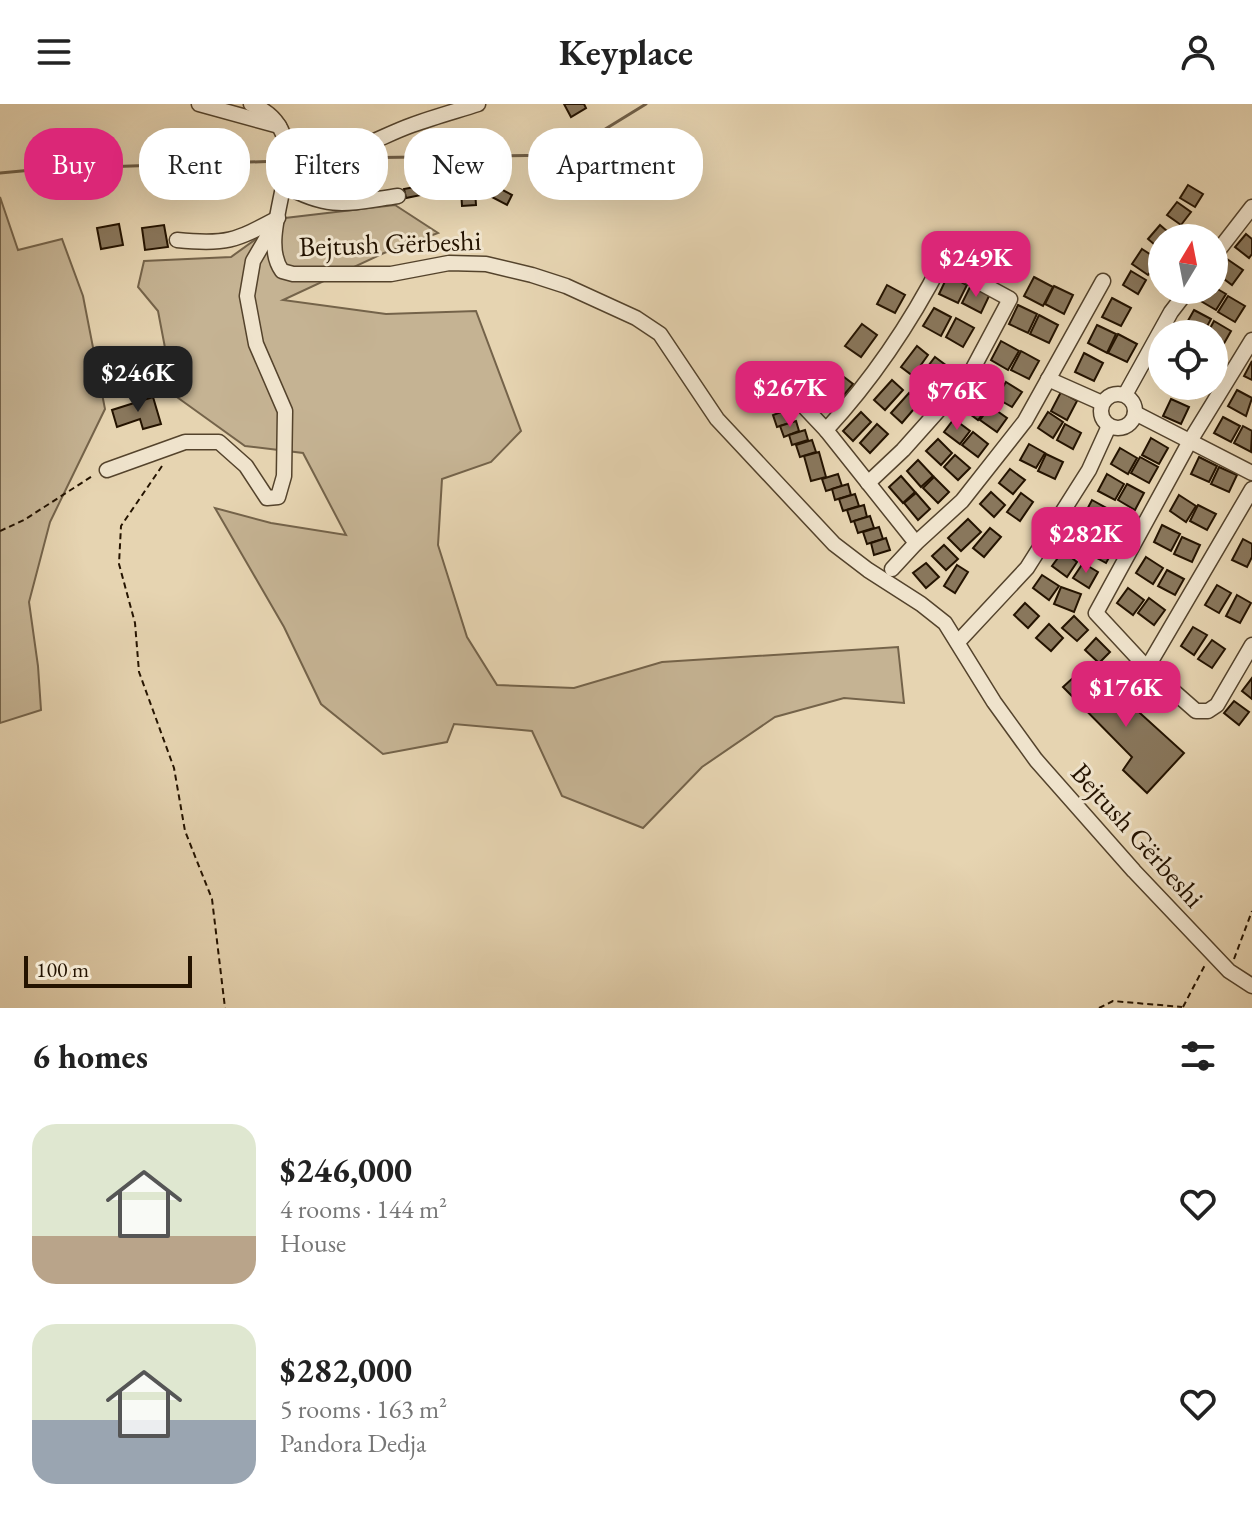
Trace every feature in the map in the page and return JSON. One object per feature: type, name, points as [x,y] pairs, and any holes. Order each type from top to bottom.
[{"type":"street","points":[[199,104],[266,131]]},
{"type":"street","points":[[251,104],[270,114],[278,128]]},
{"type":"street","points":[[388,135],[478,104]]},
{"type":"street","name":"Bejtush Gërbeshi","points":[[388,197],[398,196]]},
{"type":"street","name":"Bejtush Gërbeshi","points":[[281,200],[274,256],[282,271],[293,274],[365,275],[391,274],[449,263],[486,264],[566,286],[648,325],[669,343],[731,436],[834,544],[945,623],[994,702],[1065,796],[1229,971],[1252,986]]},
{"type":"street","name":"Bejtush Gërbeshi","points":[[315,200],[338,204],[368,200]]},
{"type":"street","points":[[1228,238],[1252,207]]},
{"type":"street","points":[[107,470],[185,442],[219,442],[246,466],[267,498],[278,497],[284,476],[285,411],[256,344],[247,296],[253,261],[278,218]]},
{"type":"street","name":"Bejtush Gërbeshi","points":[[177,240],[218,243],[243,236],[278,218]]},
{"type":"street","points":[[826,430],[860,393],[915,314],[942,262],[1010,299],[969,376],[903,450],[868,483]]},
{"type":"street","points":[[892,569],[962,501],[1025,421],[1103,281]]},
{"type":"street","points":[[1125,395],[1177,304]]},
{"type":"street","points":[[1252,340],[1190,441],[1096,613],[1147,668],[1196,711],[1208,711],[1217,705],[1252,645]]},
{"type":"street","points":[[776,377],[826,430],[916,543]]},
{"type":"street","points":[[1048,379],[1102,403]]},
{"type":"street","points":[[1110,395],[1125,395],[1133,403],[1135,413],[1125,427],[1109,426],[1102,418],[1102,403],[1110,395]]},
{"type":"street","points":[[1135,413],[1252,473]]},
{"type":"street","points":[[958,642],[1027,568],[1089,470],[1109,426]]},
{"type":"street","points":[[1147,668],[1252,489]]},
{"type":"path","points":[[166,449],[161,468],[121,526],[119,564],[135,623],[139,672],[174,768],[185,831],[212,899],[225,1008]]},
{"type":"path","points":[[0,531],[107,470]]},
{"type":"path","points":[[1229,971],[1252,911]]},
{"type":"path","points":[[1099,1008],[1113,1001],[1182,1008],[1211,952]]},
{"type":"shaded area","points":[[0,197],[18,250],[62,239],[83,296],[105,409],[50,522],[29,602],[41,710],[0,723]]},
{"type":"shaded area","points":[[395,205],[438,233],[384,253],[283,300],[386,314],[476,311],[521,431],[491,462],[442,479],[438,545],[467,637],[497,685],[574,688],[662,662],[898,647],[904,703],[844,698],[775,717],[702,767],[643,828],[562,796],[532,731],[454,724],[447,742],[383,754],[321,704],[284,627],[215,508],[271,523],[346,535],[303,453],[245,446],[174,395],[158,311],[138,287],[144,261],[231,257],[285,218]]},
{"type":"building","points":[[564,104],[584,104],[586,108],[571,117]]},
{"type":"building","points":[[1188,185],[1203,194],[1195,207],[1180,198]]},
{"type":"building","points":[[462,200],[476,200],[476,205],[462,206]]},
{"type":"building","points":[[1177,202],[1191,212],[1182,224],[1167,215]]},
{"type":"building","points":[[119,224],[123,245],[101,249],[97,228]]},
{"type":"building","points":[[164,225],[168,247],[145,250],[142,228]]},
{"type":"building","points":[[1246,234],[1252,239],[1249,258],[1235,247]]},
{"type":"building","points":[[1142,249],[1148,253],[1148,275],[1132,264]]},
{"type":"building","points":[[1228,260],[1243,270],[1232,285],[1228,282]]},
{"type":"building","points":[[1131,271],[1146,280],[1138,294],[1123,285]]},
{"type":"building","points":[[948,275],[967,285],[958,303],[939,294]]},
{"type":"building","points":[[1034,277],[1053,287],[1043,306],[1024,296]]},
{"type":"building","points":[[887,285],[905,295],[895,313],[877,304]]},
{"type":"building","points":[[971,285],[990,294],[981,313],[962,303]]},
{"type":"building","points":[[1054,286],[1073,295],[1064,314],[1045,304]]},
{"type":"building","points":[[1228,296],[1245,306],[1235,322],[1218,312],[1223,304],[1228,304]]},
{"type":"building","points":[[1112,298],[1131,308],[1121,326],[1102,317]]},
{"type":"building","points":[[1206,304],[1220,304],[1216,310]]},
{"type":"building","points":[[1018,305],[1037,314],[1028,333],[1009,324]]},
{"type":"building","points":[[934,308],[951,317],[941,336],[923,326]]},
{"type":"building","points":[[1194,310],[1211,319],[1210,320],[1188,320]]},
{"type":"building","points":[[1039,315],[1058,325],[1049,343],[1030,334]]},
{"type":"building","points":[[956,318],[974,328],[963,347],[946,337]]},
{"type":"building","points":[[862,324],[877,335],[861,357],[845,346]]},
{"type":"building","points":[[1097,325],[1116,334],[1107,353],[1088,343]]},
{"type":"building","points":[[1118,334],[1137,344],[1127,362],[1108,353]]},
{"type":"building","points":[[1001,341],[1019,351],[1008,370],[991,360]]},
{"type":"building","points":[[917,346],[928,355],[913,376],[901,367]]},
{"type":"building","points":[[1021,351],[1039,361],[1029,379],[1011,370]]},
{"type":"building","points":[[1084,353],[1103,363],[1094,381],[1075,372]]},
{"type":"building","points":[[935,357],[947,366],[931,387],[919,378]]},
{"type":"building","points":[[1252,361],[1252,380],[1244,376]]},
{"type":"building","points":[[818,367],[827,375],[818,385],[809,378]]},
{"type":"building","points":[[988,371],[1003,381],[993,396],[978,386]]},
{"type":"building","points":[[831,373],[839,379],[830,389],[823,383]]},
{"type":"building","points":[[844,377],[853,384],[844,395],[835,387]]},
{"type":"building","points":[[892,380],[903,390],[885,410],[874,400]]},
{"type":"building","points":[[1006,382],[1022,392],[1012,407],[996,398]]},
{"type":"building","points":[[1237,390],[1252,398],[1246,416],[1228,406]]},
{"type":"building","points":[[1061,392],[1077,401],[1067,420],[1051,411]]},
{"type":"building","points":[[909,393],[919,403],[902,423],[891,413]]},
{"type":"building","points":[[972,395],[988,407],[978,420],[962,408]]},
{"type":"building","points":[[153,397],[161,424],[143,429],[140,419],[117,427],[112,410]]},
{"type":"building","points":[[1171,400],[1189,407],[1181,424],[1163,416]]},
{"type":"building","points":[[990,406],[1007,418],[997,432],[980,420]]},
{"type":"building","points":[[789,409],[793,422],[777,427],[773,415]]},
{"type":"building","points":[[861,412],[871,422],[853,441],[843,431]]},
{"type":"building","points":[[1048,412],[1063,422],[1053,438],[1038,428]]},
{"type":"building","points":[[1223,417],[1240,426],[1231,442],[1214,433]]},
{"type":"building","points":[[954,419],[970,431],[960,444],[944,432]]},
{"type":"building","points":[[796,421],[799,431],[784,437],[780,426]]},
{"type":"building","points":[[877,424],[888,434],[870,453],[860,443]]},
{"type":"building","points":[[1065,424],[1081,433],[1073,449],[1057,440]]},
{"type":"building","points":[[1243,426],[1252,431],[1251,452],[1234,443]]},
{"type":"building","points":[[805,430],[808,440],[792,445],[789,435]]},
{"type":"building","points":[[973,432],[988,444],[978,457],[962,445]]},
{"type":"building","points":[[1151,438],[1168,448],[1159,464],[1142,455]]},
{"type":"building","points":[[938,439],[952,453],[941,465],[926,451]]},
{"type":"building","points":[[812,440],[816,452],[800,457],[796,445]]},
{"type":"building","points":[[1029,444],[1045,453],[1036,468],[1020,460]]},
{"type":"building","points":[[1120,448],[1137,458],[1128,474],[1111,464]]},
{"type":"building","points":[[819,452],[826,477],[811,481],[804,456]]},
{"type":"building","points":[[1046,454],[1063,462],[1055,479],[1038,471]]},
{"type":"building","points":[[955,455],[970,468],[958,480],[944,467]]},
{"type":"building","points":[[1140,457],[1158,467],[1149,483],[1131,473]]},
{"type":"building","points":[[1199,457],[1217,466],[1209,482],[1191,474]]},
{"type":"building","points":[[918,460],[933,476],[921,487],[907,471]]},
{"type":"building","points":[[1219,467],[1237,475],[1229,492],[1211,484]]},
{"type":"building","points":[[1010,469],[1025,480],[1013,494],[999,483]]},
{"type":"building","points":[[838,474],[842,486],[826,491],[822,479]]},
{"type":"building","points":[[1107,474],[1124,484],[1115,500],[1098,491]]},
{"type":"building","points":[[901,476],[915,492],[903,503],[889,487]]},
{"type":"building","points":[[934,477],[949,492],[938,503],[923,488]]},
{"type":"building","points":[[848,484],[851,495],[835,500],[832,489]]},
{"type":"building","points":[[1127,484],[1144,493],[1135,510],[1118,500]]},
{"type":"building","points":[[991,492],[1005,505],[994,517],[980,504]]},
{"type":"building","points":[[916,493],[930,509],[918,520],[904,503]]},
{"type":"building","points":[[1021,493],[1033,502],[1020,521],[1007,512]]},
{"type":"building","points":[[855,494],[859,506],[843,511],[839,499]]},
{"type":"building","points":[[1179,495],[1196,506],[1186,522],[1170,511]]},
{"type":"building","points":[[1092,500],[1110,510],[1101,526],[1083,517]]},
{"type":"building","points":[[864,505],[867,517],[851,522],[847,510]]},
{"type":"building","points":[[1198,505],[1216,514],[1207,530],[1190,521]]},
{"type":"building","points":[[1112,512],[1130,522],[1121,538],[1103,528]]},
{"type":"building","points":[[870,516],[874,528],[858,533],[854,521]]},
{"type":"building","points":[[968,519],[981,532],[961,551],[948,538]]},
{"type":"building","points":[[1162,525],[1180,534],[1171,551],[1154,542]]},
{"type":"building","points":[[1077,526],[1094,536],[1085,552],[1068,542]]},
{"type":"building","points":[[879,527],[883,539],[867,544],[863,532]]},
{"type":"building","points":[[990,528],[1001,537],[984,557],[973,548]]},
{"type":"building","points":[[1097,537],[1115,547],[1106,563],[1088,553]]},
{"type":"building","points":[[1182,537],[1200,545],[1192,562],[1174,554]]},
{"type":"building","points":[[886,538],[890,550],[874,555],[871,543]]},
{"type":"building","points":[[1243,539],[1252,544],[1252,557],[1247,567],[1232,560]]},
{"type":"building","points":[[944,545],[958,559],[946,570],[932,556]]},
{"type":"building","points":[[1063,551],[1077,562],[1067,577],[1052,566]]},
{"type":"building","points":[[1146,557],[1163,568],[1153,584],[1136,573]]},
{"type":"building","points":[[926,563],[939,577],[926,588],[913,573]]},
{"type":"building","points":[[1083,563],[1098,572],[1089,588],[1073,578]]},
{"type":"building","points":[[957,565],[968,572],[955,593],[944,586]]},
{"type":"building","points":[[1167,570],[1184,579],[1175,595],[1158,586]]},
{"type":"building","points":[[1042,575],[1059,586],[1049,600],[1033,588]]},
{"type":"building","points":[[1217,585],[1231,593],[1219,613],[1205,605]]},
{"type":"building","points":[[1061,587],[1081,594],[1074,612],[1054,604]]},
{"type":"building","points":[[1128,588],[1144,600],[1133,615],[1117,603]]},
{"type":"building","points":[[1237,595],[1251,603],[1240,623],[1226,616]]},
{"type":"building","points":[[1149,598],[1165,610],[1154,625],[1138,613]]},
{"type":"building","points":[[1025,603],[1039,616],[1028,628],[1014,615]]},
{"type":"building","points":[[1074,616],[1088,630],[1077,641],[1062,628]]},
{"type":"building","points":[[1049,624],[1063,638],[1051,651],[1036,638]]},
{"type":"building","points":[[1193,627],[1207,635],[1194,655],[1181,646]]},
{"type":"building","points":[[1096,638],[1110,652],[1099,663],[1085,650]]},
{"type":"building","points":[[1212,640],[1225,649],[1212,668],[1198,659]]},
{"type":"building","points":[[1087,665],[1184,753],[1147,793],[1123,770],[1132,757],[1063,687]]},
{"type":"building","points":[[1252,678],[1252,699],[1242,691]]},
{"type":"building","points":[[1234,701],[1249,712],[1239,725],[1224,713]]},
{"type":"waterway","points":[[388,157],[563,155],[646,104]]},
{"type":"waterway","points":[[0,173],[266,161]]}]
